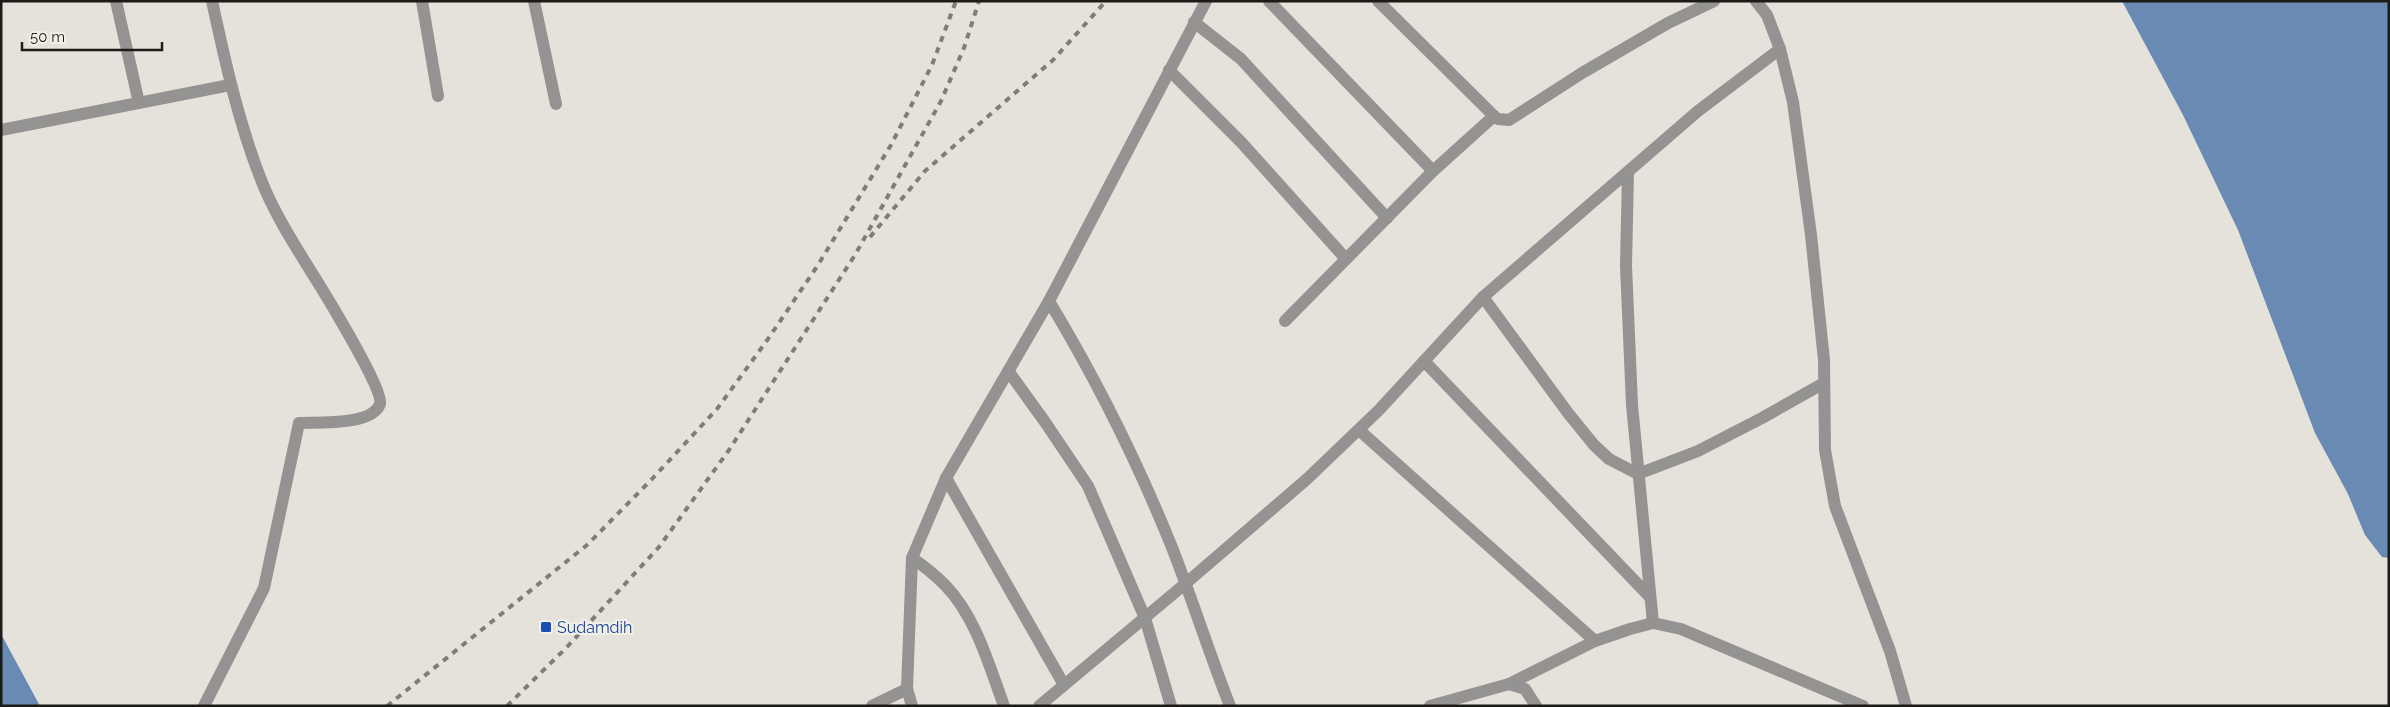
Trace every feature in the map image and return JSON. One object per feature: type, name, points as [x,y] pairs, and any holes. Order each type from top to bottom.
[{"type":"street","points":[[116,1],[139,103]]},
{"type":"street","points":[[204,706],[264,588],[299,423],[362,419],[373,414],[380,404],[380,394],[314,273],[278,215],[260,178],[230,85],[212,1]]},
{"type":"street","points":[[422,1],[438,96]]},
{"type":"street","points":[[534,1],[556,104]]},
{"type":"street","points":[[912,706],[907,689],[912,558],[946,478],[1049,301],[1206,1]]},
{"type":"street","points":[[1269,1],[1433,171]]},
{"type":"street","points":[[1378,1],[1494,116],[1504,120],[1514,118],[1582,73],[1668,23],[1714,1]]},
{"type":"street","points":[[1756,1],[1767,15],[1780,49],[1793,102],[1811,235],[1824,360],[1825,450],[1835,506],[1890,650],[1906,706]]},
{"type":"street","points":[[1194,22],[1242,59],[1387,218]]},
{"type":"street","points":[[1039,706],[1307,479],[1359,430],[1483,297],[1698,111],[1780,49]]},
{"type":"street","points":[[1169,70],[1242,142],[1346,258]]},
{"type":"street","points":[[1,130],[230,85]]},
{"type":"street","points":[[1285,320],[1433,171],[1494,116]]},
{"type":"street","points":[[1628,172],[1626,266],[1632,405],[1653,623]]},
{"type":"street","points":[[1483,297],[1568,413],[1594,445],[1609,459],[1638,474],[1698,451],[1824,383]]},
{"type":"street","points":[[1049,301],[1075,344],[1114,419],[1171,545],[1230,706]]},
{"type":"street","points":[[1424,361],[1650,597]]},
{"type":"street","points":[[1008,372],[1045,422],[1088,486],[1145,618],[1171,706]]},
{"type":"street","points":[[1359,430],[1595,641]]},
{"type":"street","points":[[946,478],[1064,685]]},
{"type":"street","points":[[912,558],[946,586],[964,611],[980,641],[1004,706]]},
{"type":"street","points":[[1430,706],[1509,684],[1595,641],[1653,623],[1681,629],[1863,706]]},
{"type":"street","points":[[1509,684],[1525,689],[1536,706]]},
{"type":"street","points":[[872,706],[907,689]]},
{"type":"water","points":[[2122,1],[2389,1],[2389,558],[2382,557],[2365,535],[2348,494],[2315,433],[2238,230],[2183,115]]},
{"type":"water","points":[[1,634],[40,706],[1,706]]},
{"type":"railway","points":[[387,706],[587,545],[717,409],[768,339],[818,265],[891,145],[932,65],[956,1]]},
{"type":"railway","points":[[507,706],[567,647],[659,547],[729,450],[855,255],[941,101],[964,48],[979,1]]},
{"type":"railway","points":[[870,237],[925,171],[1053,60],[1106,1]]},
{"type":"place","name":"Sudamdih","points":[[546,627]]}]
